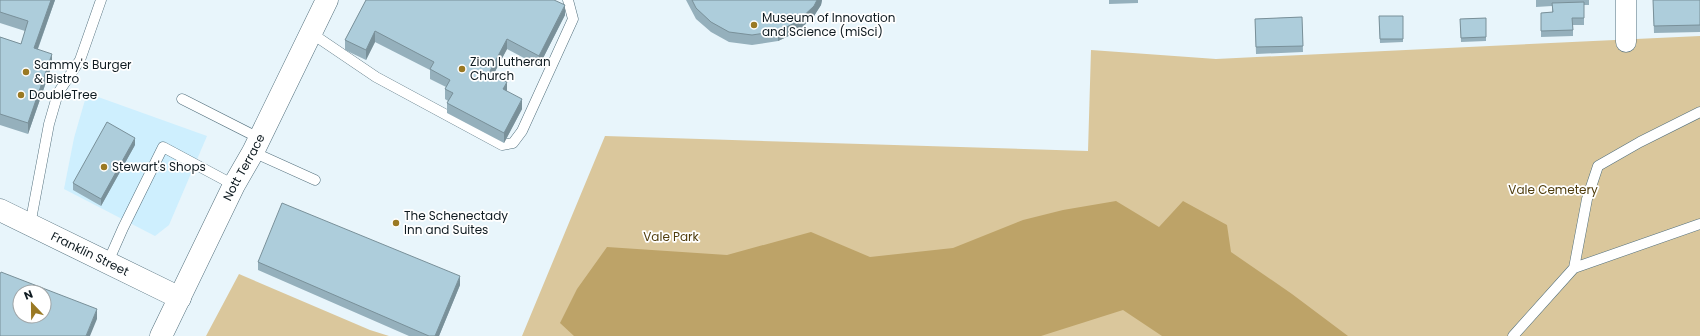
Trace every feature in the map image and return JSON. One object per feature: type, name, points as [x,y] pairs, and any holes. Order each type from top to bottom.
[{"type":"street","name":"Nott Terrace","points":[[161,336],[234,185],[256,145],[327,0]]},
{"type":"street","points":[[1626,0],[1626,42]]},
{"type":"street","name":"Franklin Street","points":[[0,210],[180,298]]},
{"type":"lane","points":[[30,225],[49,124],[58,93],[80,60],[101,0]]},
{"type":"lane","points":[[311,33],[376,77],[502,145],[513,143],[522,132],[573,19],[568,0]]},
{"type":"lane","points":[[182,99],[315,180]]},
{"type":"lane","points":[[1574,268],[1587,199],[1598,166],[1640,142],[1700,112]]},
{"type":"lane","points":[[108,262],[163,147],[234,185]]},
{"type":"lane","points":[[1513,336],[1574,268],[1700,224]]},
{"type":"shaded area","points":[[87,93],[207,136],[169,225],[155,236],[64,189],[74,138]]},
{"type":"shaded area","points":[[1116,201],[1159,227],[1183,201],[1227,225],[1231,252],[1292,294],[1348,336],[1162,336],[1123,310],[1041,336],[574,336],[560,323],[577,289],[607,247],[727,255],[811,232],[870,257],[953,248],[1023,220],[1063,210]]},
{"type":"green space","points":[[1700,36],[1700,336],[522,336],[605,136],[1088,151],[1091,50],[1216,59]]},
{"type":"green space","points":[[239,274],[370,330],[389,336],[206,336]]},
{"type":"building","name":"DoubleTree","points":[[0,0],[51,0],[34,48],[52,54],[28,123],[0,114],[0,37],[21,44],[28,21],[0,12]]},
{"type":"building","name":"Zion Lutheran Church","points":[[366,0],[554,0],[565,5],[539,56],[507,39],[489,73],[507,82],[503,89],[522,99],[504,133],[447,103],[453,93],[445,89],[450,80],[430,69],[434,62],[375,31],[366,50],[345,40]]},
{"type":"building","name":"Museum of Innovation and Science (miSci)","points":[[692,0],[817,0],[814,6],[797,22],[778,31],[752,35],[729,32],[711,22],[696,8]]},
{"type":"building","points":[[1653,0],[1700,0],[1700,25],[1654,26]]},
{"type":"building","points":[[1584,2],[1584,18],[1572,18],[1573,30],[1541,31],[1541,13],[1553,12],[1552,3]]},
{"type":"building","points":[[1379,16],[1403,16],[1403,39],[1380,39]]},
{"type":"building","points":[[1302,17],[1303,46],[1256,47],[1255,19]]},
{"type":"building","points":[[1486,18],[1486,37],[1461,38],[1460,19]]},
{"type":"building","name":"Stewart's Shops","points":[[107,122],[135,138],[101,199],[73,183]]},
{"type":"building","name":"The Schenectady Inn and Suites","points":[[282,203],[460,276],[435,336],[429,336],[258,262]]},
{"type":"building","points":[[1,272],[32,284],[12,284],[12,324],[52,324],[52,292],[97,309],[86,336],[0,336]]},
{"type":"place","name":"Museum of Innovation and Science (miSci)","points":[[754,25]]},
{"type":"place","name":"Zion Lutheran Church","points":[[462,69]]},
{"type":"place","name":"Sammy's Burger & Bistro","points":[[26,72]]},
{"type":"place","name":"DoubleTree","points":[[21,95]]},
{"type":"place","name":"Stewart's Shops","points":[[104,167]]},
{"type":"place","name":"The Schenectady Inn and Suites","points":[[396,223]]},
{"type":"park label","name":"Vale Cemetery","points":[[1553,190]]},
{"type":"park label","name":"Vale Park","points":[[671,237]]}]
